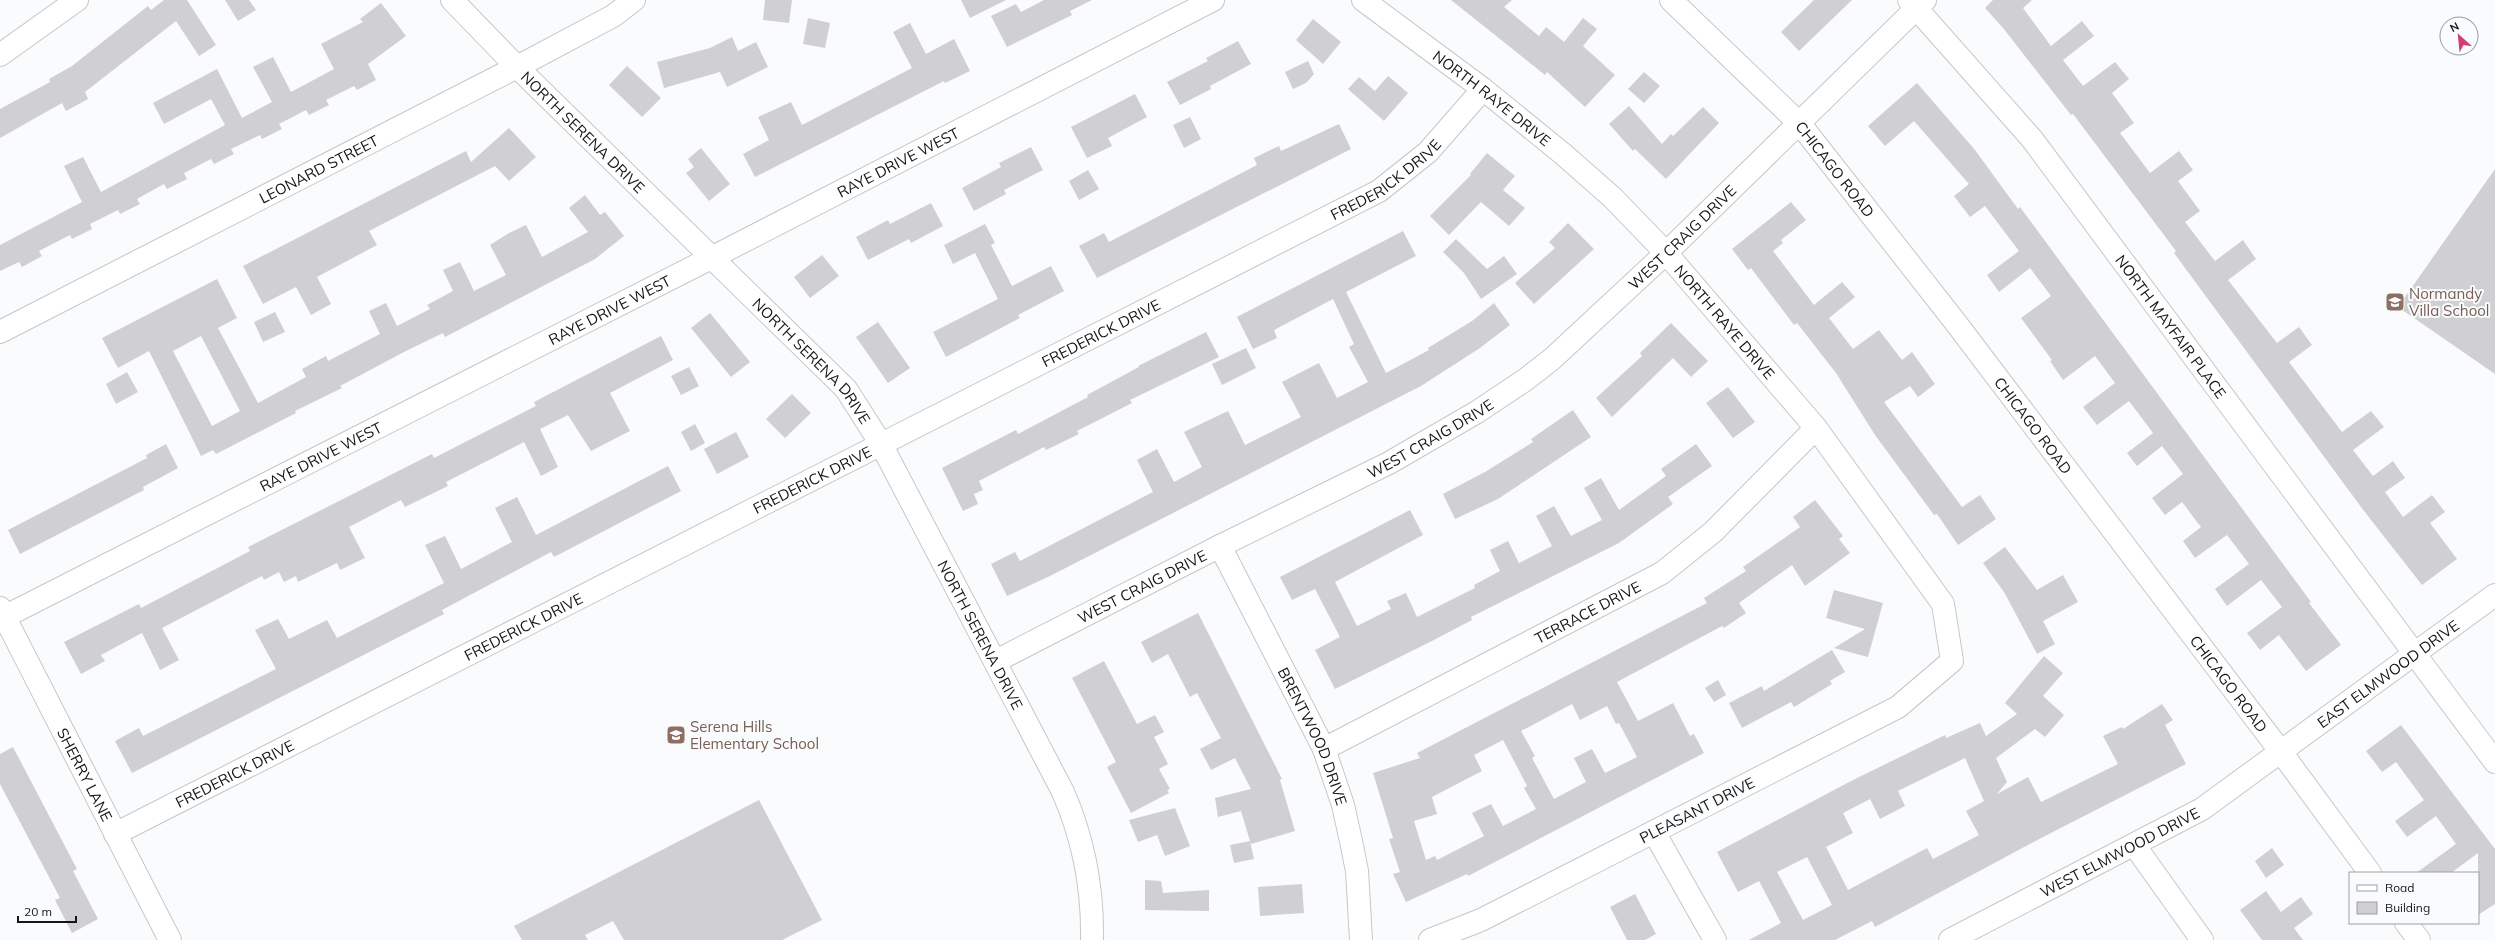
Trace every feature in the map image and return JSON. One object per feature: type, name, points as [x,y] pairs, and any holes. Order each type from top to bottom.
[{"type":"street","points":[[0,55],[77,0]]},
{"type":"street","name":"NORTH SERENA DRIVE","points":[[452,0],[517,67],[714,257],[846,389],[881,444],[996,661],[1072,814],[1088,870],[1092,912],[1092,940]]},
{"type":"street","name":"LEONARD STREET","points":[[0,332],[517,67],[613,16],[634,0]]},
{"type":"street","name":"RAYE DRIVE WEST","points":[[2,613],[714,257],[1213,0]]},
{"type":"street","name":"NORTH RAYE DRIVE","points":[[1362,0],[1483,89],[1574,164],[1612,198],[1666,253],[1816,428],[1943,604],[1952,661]]},
{"type":"street","name":"CHICAGO ROAD","points":[[1671,0],[1800,124],[1956,323],[2281,752],[2369,872]]},
{"type":"street","name":"WEST CRAIG DRIVE","points":[[996,661],[1220,546],[1389,463],[1502,396],[1552,359],[1666,253],[1800,124],[1917,3]]},
{"type":"street","name":"NORTH MAYFAIR PLACE","points":[[1917,3],[2032,139],[2495,762]]},
{"type":"street","name":"FREDERICK DRIVE","points":[[115,834],[1379,191],[1428,152],[1483,89]]},
{"type":"street","name":"TERRACE DRIVE","points":[[1324,749],[1662,573],[1713,532],[1816,428]]},
{"type":"street","name":"BRENTWOOD DRIVE","points":[[1220,546],[1324,749],[1343,805],[1351,841],[1356,871],[1361,940]]},
{"type":"street","name":"EAST ELMWOOD DRIVE","points":[[2281,752],[2495,595]]},
{"type":"street","name":"SHERRY LANE","points":[[2,613],[170,940]]},
{"type":"street","name":"PLEASANT DRIVE","points":[[1430,940],[1481,920],[1898,707],[1952,661]]},
{"type":"street","name":"WEST ELMWOOD DRIVE","points":[[1950,940],[2135,846],[2202,810],[2281,752]]},
{"type":"street","points":[[1654,832],[1715,940]]},
{"type":"street","points":[[2135,846],[2202,940]]},
{"type":"street","points":[[2407,924],[2419,940]]},
{"type":"building","points":[[164,0],[187,0],[216,45],[199,56],[176,21],[85,92],[88,99],[66,111],[62,103],[0,138],[0,109],[50,82],[49,79],[72,66],[148,6],[151,10]]},
{"type":"building","points":[[225,0],[249,0],[256,10],[238,21]]},
{"type":"building","points":[[765,0],[792,0],[789,23],[763,20]]},
{"type":"building","points":[[961,0],[1006,0],[970,18]]},
{"type":"building","points":[[1044,0],[1092,0],[1070,11],[1072,15],[1007,47],[991,16],[1016,4],[1021,12]]},
{"type":"building","points":[[1451,0],[1512,0],[1504,7],[1534,32],[1539,36],[1546,27],[1564,42],[1583,18],[1597,29],[1583,46],[1615,75],[1585,107],[1547,72],[1545,75]]},
{"type":"building","points":[[1814,0],[1852,0],[1799,51],[1781,32]]},
{"type":"building","points":[[1993,0],[2032,0],[2023,8],[2051,46],[2082,21],[2094,36],[2063,60],[2083,86],[2115,62],[2129,79],[2112,93],[2134,123],[2120,133],[2150,173],[2179,151],[2193,170],[2178,181],[2200,211],[2185,222],[2215,261],[2243,240],[2256,259],[2228,280],[2277,343],[2299,327],[2312,345],[2289,362],[2342,432],[2371,411],[2384,427],[2353,450],[2373,476],[2393,461],[2405,478],[2385,492],[2403,517],[2432,495],[2445,512],[2430,523],[2457,559],[2422,585],[2364,511],[2174,253],[2176,251],[2073,114],[2071,115],[2003,28],[1985,8]]},
{"type":"building","points":[[381,3],[406,36],[368,64],[376,80],[357,90],[354,86],[326,100],[329,105],[309,115],[306,110],[279,124],[282,129],[262,139],[260,135],[231,149],[234,154],[214,164],[211,159],[184,173],[187,179],[167,189],[164,184],[137,199],[140,204],[120,214],[118,210],[90,224],[92,229],[72,239],[70,235],[39,251],[42,256],[22,267],[19,262],[0,271],[0,245],[82,202],[64,166],[83,157],[101,192],[225,125],[211,99],[164,124],[153,103],[217,69],[242,118],[272,102],[253,67],[273,57],[291,92],[334,69],[321,44],[363,22],[360,19]]},
{"type":"building","points":[[808,18],[830,23],[825,48],[803,44]]},
{"type":"building","points":[[1313,19],[1341,42],[1323,64],[1296,40]]},
{"type":"building","points":[[910,23],[926,54],[954,39],[970,71],[945,83],[944,81],[755,177],[743,154],[769,140],[758,117],[791,102],[802,125],[912,68],[893,32]]},
{"type":"building","points":[[732,37],[738,51],[756,42],[768,67],[727,87],[720,72],[664,88],[657,62],[710,48]]},
{"type":"building","points":[[1238,41],[1251,64],[1210,86],[1211,89],[1180,105],[1167,82],[1208,61],[1206,58]]},
{"type":"building","points":[[1308,61],[1314,74],[1306,83],[1293,89],[1285,72]]},
{"type":"building","points":[[627,66],[661,98],[642,117],[609,85]]},
{"type":"building","points":[[1644,72],[1660,86],[1644,103],[1628,89]]},
{"type":"building","points":[[1388,76],[1408,93],[1384,121],[1348,89],[1359,77],[1375,91]]},
{"type":"building","points":[[1917,83],[1975,150],[2018,209],[2020,207],[2311,602],[2309,603],[2341,645],[2306,671],[2279,635],[2260,650],[2247,633],[2282,607],[2261,580],[2227,606],[2215,589],[2249,564],[2227,535],[2195,558],[2183,541],[2201,527],[2182,502],[2165,515],[2152,498],[2183,474],[2162,446],[2137,466],[2127,453],[2153,433],[2129,401],[2097,425],[2083,407],[2115,383],[2095,356],[2063,380],[2050,361],[2052,360],[2021,318],[2051,296],[2030,268],[1999,292],[1987,275],[2019,251],[1985,206],[1970,217],[1954,196],[1969,184],[1914,121],[1885,146],[1868,126]]},
{"type":"building","points":[[1135,94],[1147,117],[1108,138],[1112,146],[1087,158],[1071,127]]},
{"type":"building","points":[[1629,106],[1662,144],[1671,134],[1673,136],[1703,107],[1719,123],[1666,179],[1635,149],[1633,151],[1609,124]]},
{"type":"building","points":[[1190,117],[1201,139],[1184,148],[1173,125]]},
{"type":"building","points":[[1339,124],[1351,149],[1097,278],[1079,246],[1104,233],[1109,242],[1257,165],[1254,158],[1279,146],[1281,151]]},
{"type":"building","points":[[509,128],[536,157],[509,181],[495,166],[369,231],[377,245],[317,277],[331,304],[311,315],[296,287],[263,304],[243,266],[466,151],[471,162]]},
{"type":"building","points":[[1031,147],[1043,170],[1004,190],[1006,194],[974,211],[962,188],[1001,167],[999,163]]},
{"type":"building","points":[[701,148],[730,184],[709,201],[686,173],[694,167],[688,159]]},
{"type":"building","points":[[1487,153],[1515,176],[1503,190],[1525,208],[1509,226],[1481,202],[1449,235],[1430,216],[1471,175],[1470,174]]},
{"type":"building","points":[[2495,169],[2495,374],[2398,307]]},
{"type":"building","points":[[1088,170],[1099,189],[1079,200],[1069,181]]},
{"type":"building","points":[[585,195],[600,215],[605,212],[624,236],[595,259],[445,337],[443,333],[404,352],[340,386],[342,388],[295,411],[296,413],[216,454],[213,450],[201,456],[149,351],[118,368],[102,338],[217,279],[237,318],[218,328],[258,403],[306,377],[302,369],[326,356],[328,361],[380,334],[369,311],[386,303],[397,326],[430,309],[427,305],[453,291],[443,270],[460,262],[474,291],[506,275],[490,245],[509,233],[526,225],[542,257],[588,232],[569,208]],"holes":[[[201,336],[240,411],[212,426],[173,351]]]},
{"type":"building","points":[[1791,202],[1806,220],[1781,240],[1783,243],[1773,251],[1814,305],[1842,282],[1855,297],[1829,318],[1853,349],[1879,330],[1902,360],[1912,352],[1935,384],[1918,397],[1910,386],[1884,402],[1962,507],[1980,495],[1996,519],[1958,545],[1937,514],[1934,515],[1875,435],[1836,373],[1797,323],[1794,325],[1751,268],[1748,270],[1732,249]]},
{"type":"building","points":[[931,203],[943,226],[911,243],[909,239],[868,260],[856,237],[888,220],[890,224]]},
{"type":"building","points":[[1568,223],[1594,249],[1534,304],[1515,283],[1555,248],[1549,242]]},
{"type":"building","points":[[985,224],[995,243],[991,245],[1012,286],[1051,266],[1064,291],[1018,315],[1020,318],[946,357],[933,332],[998,299],[975,253],[953,264],[944,245]]},
{"type":"building","points":[[1403,231],[1416,256],[1346,292],[1386,373],[1429,350],[1428,348],[1472,321],[1494,303],[1510,325],[1480,348],[1421,386],[1050,576],[1007,596],[991,564],[1015,552],[1020,561],[1153,492],[1137,460],[1157,449],[1174,482],[1202,467],[1184,432],[1228,411],[1245,445],[1301,417],[1282,382],[1319,363],[1337,398],[1368,382],[1349,347],[1354,344],[1333,299],[1274,330],[1277,338],[1253,349],[1237,317]]},
{"type":"building","points":[[1456,239],[1487,269],[1504,256],[1517,274],[1481,299],[1464,273],[1443,252]]},
{"type":"building","points":[[822,255],[839,276],[810,298],[794,277]]},
{"type":"building","points":[[275,312],[285,332],[263,342],[254,322]]},
{"type":"building","points":[[710,313],[750,362],[731,377],[691,328]]},
{"type":"building","points":[[878,322],[910,368],[888,383],[856,337]]},
{"type":"building","points":[[1671,323],[1708,361],[1691,377],[1673,358],[1612,417],[1596,398],[1642,356],[1640,353]]},
{"type":"building","points":[[1206,332],[1219,357],[1130,400],[1132,403],[1077,431],[1079,434],[1046,450],[1044,447],[979,481],[983,490],[974,494],[978,504],[963,511],[942,468],[1016,430],[1018,434],[1088,397],[1087,395],[1139,367],[1138,366]]},
{"type":"building","points":[[661,336],[673,360],[610,393],[630,431],[591,451],[568,415],[540,429],[558,467],[541,476],[524,442],[446,482],[448,486],[405,507],[401,500],[349,527],[365,558],[340,570],[337,563],[298,582],[296,576],[284,582],[279,572],[264,580],[262,576],[162,628],[179,660],[160,670],[142,633],[101,655],[105,661],[81,674],[64,642],[139,604],[141,608],[250,551],[248,547],[432,454],[434,458],[536,406],[534,402]]},
{"type":"building","points":[[1246,348],[1256,368],[1222,385],[1212,364]]},
{"type":"building","points":[[689,367],[699,386],[681,395],[671,376]]},
{"type":"building","points":[[127,372],[138,392],[116,404],[106,384]]},
{"type":"building","points":[[1728,387],[1755,422],[1733,438],[1706,403]]},
{"type":"building","points":[[792,394],[811,413],[785,438],[766,419]]},
{"type":"building","points":[[1573,410],[1591,437],[1498,499],[1455,519],[1443,494],[1485,472],[1533,442],[1531,439]]},
{"type":"building","points":[[695,424],[705,443],[691,451],[681,432]]},
{"type":"building","points":[[736,432],[749,457],[717,474],[704,449]]},
{"type":"building","points":[[166,444],[178,468],[143,487],[144,490],[20,554],[8,530],[147,458],[146,455]]},
{"type":"building","points":[[1696,444],[1712,466],[1668,497],[1673,504],[1619,543],[1471,617],[1472,620],[1335,689],[1315,650],[1340,637],[1315,589],[1292,600],[1280,577],[1410,510],[1423,535],[1335,582],[1357,626],[1391,609],[1387,601],[1406,593],[1417,617],[1475,588],[1474,585],[1500,571],[1490,550],[1508,541],[1519,563],[1552,546],[1536,516],[1554,506],[1571,536],[1602,520],[1584,488],[1601,478],[1619,510],[1666,476],[1661,469]]},
{"type":"building","points":[[668,466],[681,491],[554,557],[551,552],[442,610],[444,614],[132,773],[115,741],[139,728],[143,736],[276,669],[255,630],[278,619],[289,639],[327,620],[337,638],[444,583],[425,545],[445,536],[461,569],[512,542],[495,508],[517,497],[536,535]]},
{"type":"building","points":[[1815,500],[1843,536],[1839,539],[1850,553],[1805,586],[1792,565],[1739,603],[1746,613],[1724,628],[1722,626],[1617,682],[1638,721],[1673,703],[1690,736],[1694,734],[1704,753],[1468,876],[1467,874],[1406,902],[1393,874],[1400,872],[1389,839],[1393,838],[1373,773],[1420,758],[1417,753],[1707,603],[1704,598],[1746,571],[1743,567],[1800,527],[1793,517]],"holes":[[[1572,704],[1580,720],[1607,706],[1616,724],[1619,723],[1637,757],[1605,773],[1592,749],[1574,758],[1586,782],[1554,799],[1532,758],[1535,756],[1521,731]],[[1503,740],[1527,786],[1524,788],[1536,809],[1503,826],[1491,804],[1472,813],[1484,836],[1437,860],[1435,856],[1426,860],[1414,821],[1437,814],[1432,797],[1482,771],[1474,755]]]},
{"type":"building","points":[[2005,547],[2037,590],[2063,575],[2078,602],[2043,621],[2055,644],[2037,654],[2004,592],[1983,563]]},
{"type":"building","points":[[1834,590],[1883,603],[1868,657],[1834,648],[1865,629],[1826,618]]},
{"type":"building","points":[[1198,613],[1282,779],[1280,780],[1295,831],[1251,844],[1241,811],[1218,817],[1215,798],[1251,789],[1235,758],[1211,770],[1200,749],[1221,738],[1197,693],[1190,697],[1168,654],[1152,663],[1141,642]]},
{"type":"building","points":[[1832,650],[1845,672],[1830,681],[1832,684],[1794,707],[1791,702],[1742,728],[1729,703],[1762,686],[1764,691]]},
{"type":"building","points":[[2044,656],[2063,673],[2043,696],[2064,715],[2045,737],[2035,729],[1996,758],[2007,782],[1997,794],[2028,777],[2041,802],[2118,764],[2103,736],[2122,727],[2123,729],[2162,704],[2173,720],[2165,725],[2186,764],[2043,837],[1875,927],[1872,921],[1835,940],[1749,940],[1781,923],[1759,881],[1738,892],[1717,852],[1851,781],[1945,735],[1946,738],[1980,723],[1986,736],[2017,714],[2005,703]],"holes":[[[1965,758],[1984,801],[1966,811],[1979,835],[1933,859],[1927,848],[1848,890],[1826,847],[1853,833],[1843,813],[1870,799],[1880,819],[1905,806],[1898,791]],[[1807,857],[1832,905],[1803,920],[1777,872]]]},
{"type":"building","points":[[1104,661],[1137,724],[1155,715],[1164,732],[1154,737],[1168,764],[1159,769],[1170,789],[1167,790],[1169,793],[1131,813],[1107,767],[1116,762],[1072,678]]},
{"type":"building","points":[[1718,680],[1726,695],[1714,702],[1705,688]]},
{"type":"building","points":[[2401,725],[2495,849],[2495,904],[2479,914],[2478,853],[2452,872],[2417,872],[2456,844],[2436,816],[2407,837],[2395,821],[2424,800],[2396,762],[2382,772],[2366,751]]},
{"type":"building","points":[[13,747],[77,869],[73,871],[98,919],[72,933],[55,900],[60,898],[0,784],[0,754]]},
{"type":"building","points":[[759,800],[822,920],[782,940],[624,940],[613,921],[585,935],[588,940],[522,940],[514,926]]},
{"type":"building","points":[[1175,808],[1190,846],[1165,856],[1157,835],[1138,842],[1129,820]]},
{"type":"building","points":[[1250,841],[1254,859],[1234,863],[1230,845]]},
{"type":"building","points":[[2272,848],[2284,865],[2266,878],[2255,861]]},
{"type":"building","points":[[1145,880],[1161,881],[1163,893],[1209,890],[1209,911],[1145,910]]},
{"type":"building","points":[[1302,884],[1304,913],[1260,916],[1258,887]]},
{"type":"building","points":[[2266,891],[2281,912],[2301,897],[2313,914],[2294,928],[2303,940],[2262,940],[2240,910]]},
{"type":"building","points":[[1635,894],[1656,934],[1645,940],[1627,940],[1610,907]]},
{"type":"place","name":"Normandy Villa School","points":[[2395,302]]},
{"type":"place","name":"Serena Hills Elementary School","points":[[676,735]]}]
